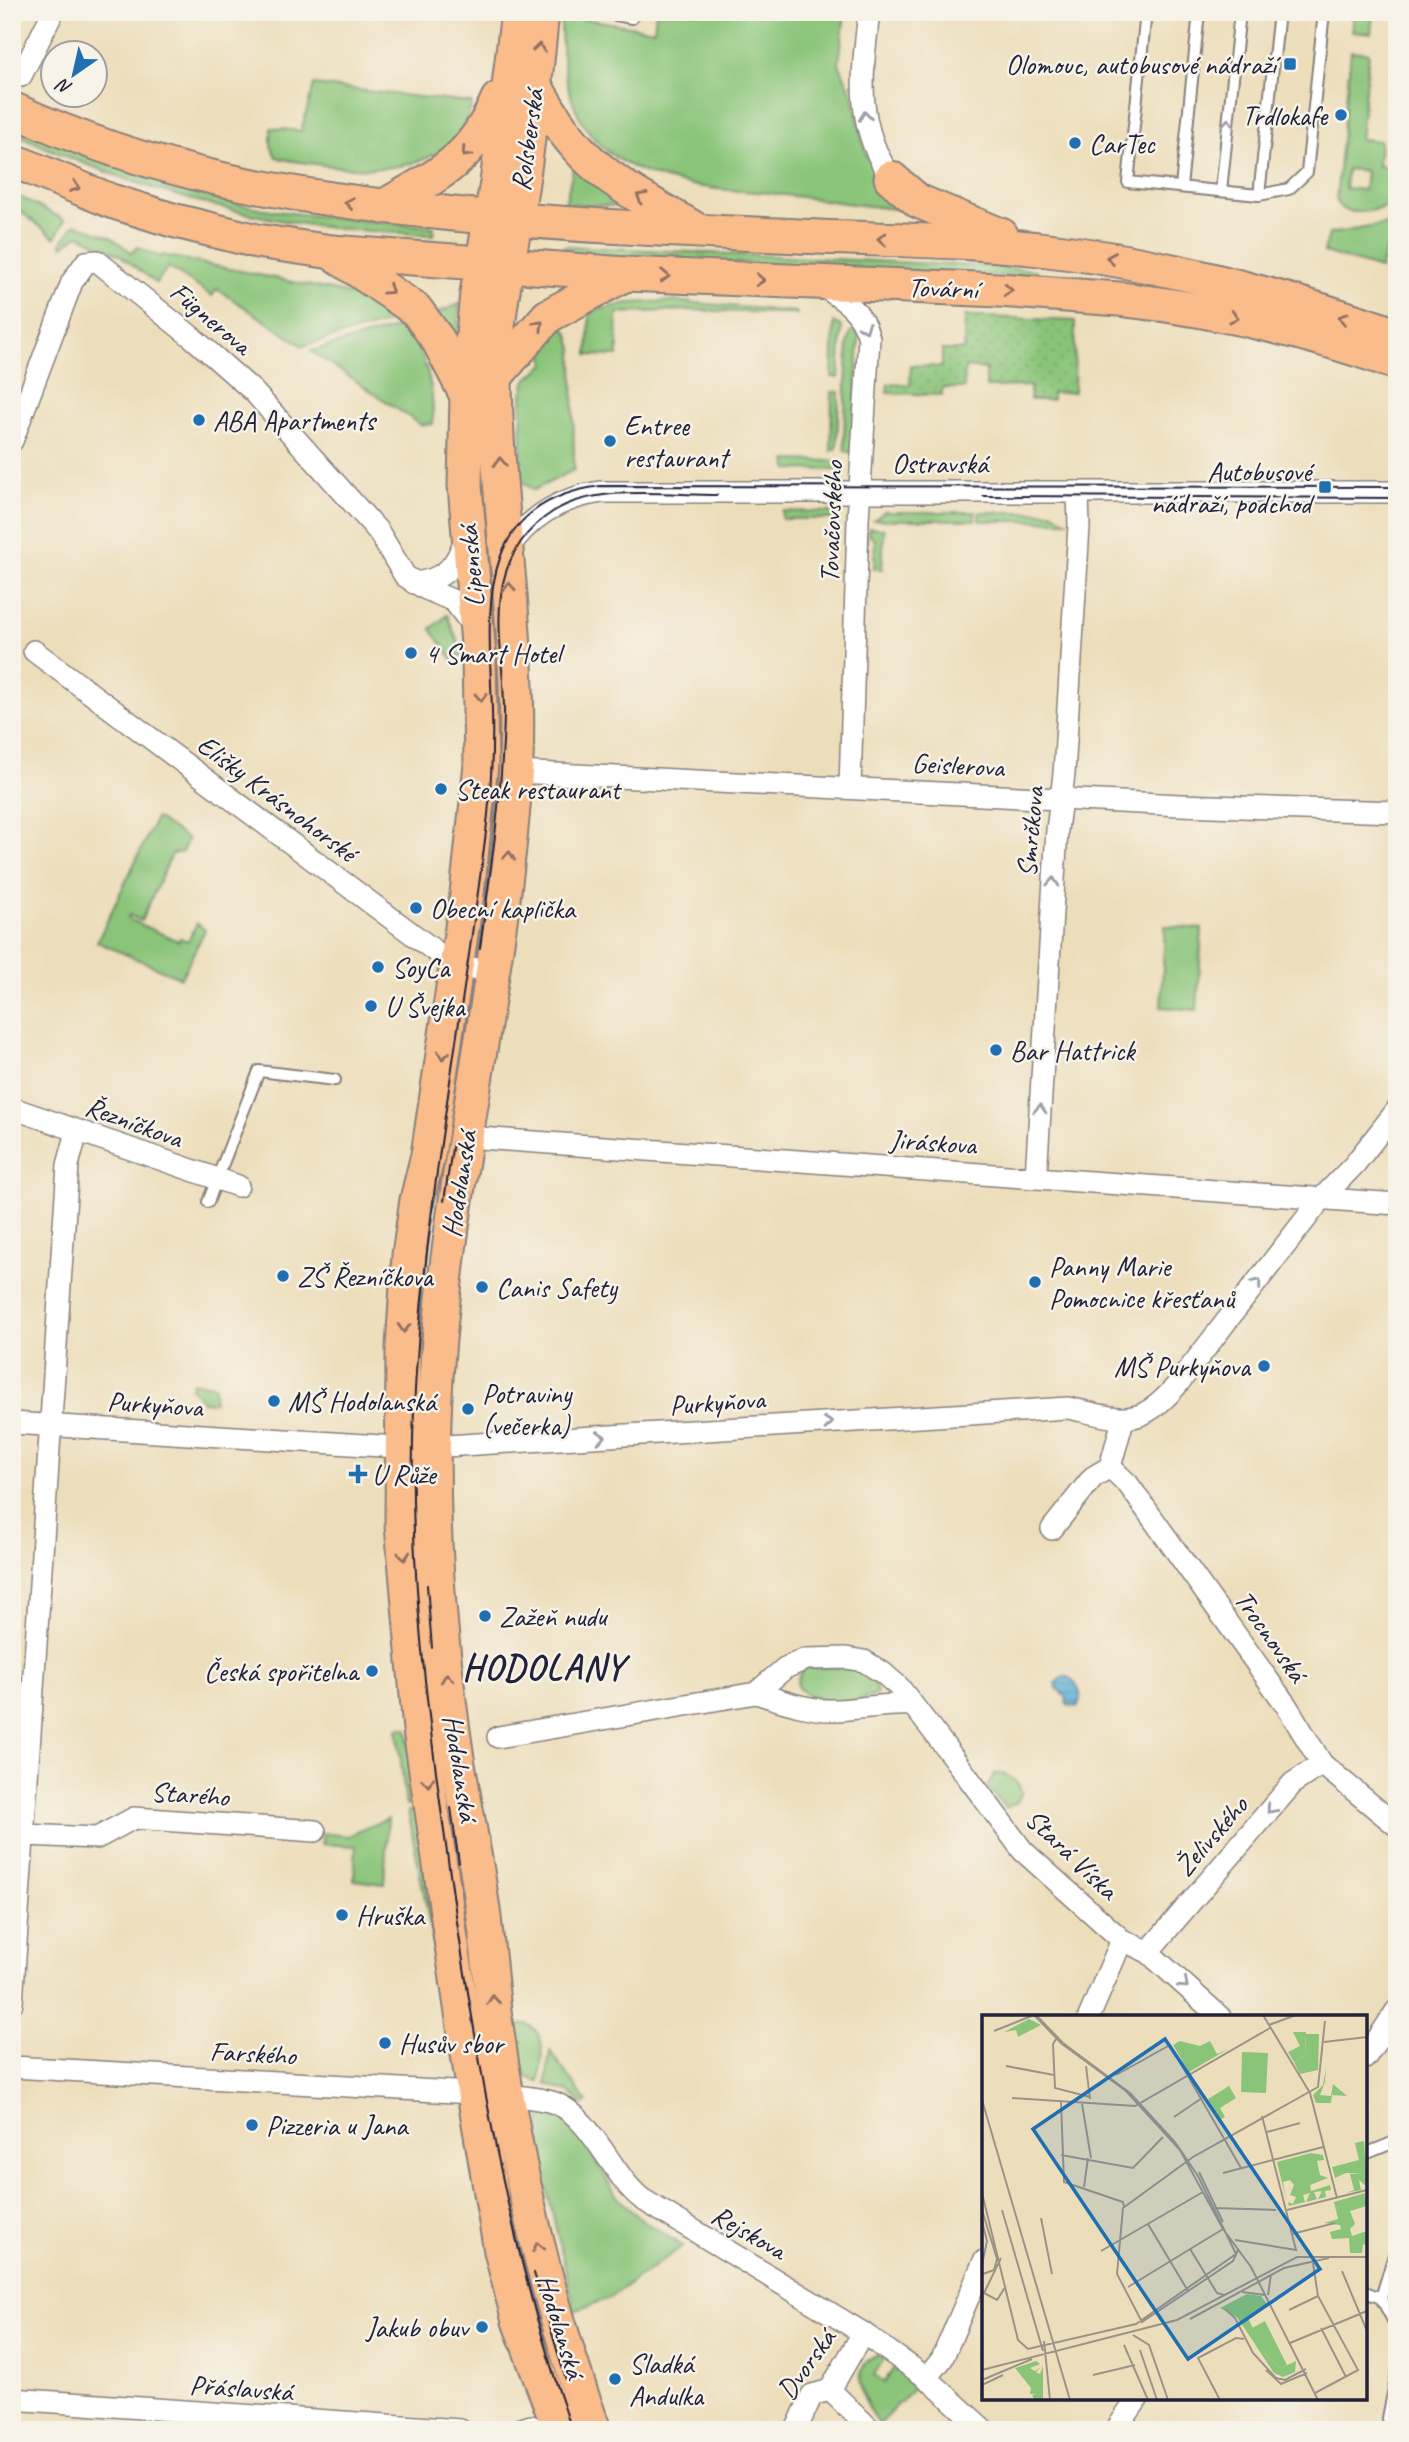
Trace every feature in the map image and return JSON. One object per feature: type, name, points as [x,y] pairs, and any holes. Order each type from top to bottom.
[{"type":"main road","points":[[12,160],[111,201],[172,220],[257,241],[489,275],[503,219],[523,78],[518,12]]},
{"type":"main road","name":"Rolsberská","points":[[523,78],[542,12]]},
{"type":"main road","points":[[383,207],[449,168],[469,151],[523,78]]},
{"type":"main road","points":[[523,78],[555,122],[591,164],[611,180],[700,232]]},
{"type":"main road","points":[[12,109],[108,148],[187,173],[262,190],[383,207],[503,219]]},
{"type":"main road","points":[[891,177],[910,195],[947,215],[1036,248]]},
{"type":"main road","name":"Tovární","points":[[503,219],[700,232],[1036,248],[1162,268],[1272,297],[1397,335]]},
{"type":"main road","points":[[332,252],[416,310],[438,340],[467,396]]},
{"type":"main road","points":[[495,377],[548,316],[626,274]]},
{"type":"main road","name":"Tovární","points":[[489,275],[626,274],[1029,292],[1148,302],[1286,328],[1397,363]]},
{"type":"main road","name":"Lipenská","points":[[489,275],[501,307],[495,377],[512,628],[516,772],[505,892],[494,972]]},
{"type":"main road","name":"Lipenská","points":[[489,275],[467,396],[465,485],[477,631],[481,764],[456,963],[410,1255],[404,1341],[402,1525],[420,1730],[491,2094]]},
{"type":"main road","name":"Hodolanská","points":[[494,972],[444,1279],[435,1399],[436,1563],[448,1687],[486,1932],[491,2094],[594,2430]]},
{"type":"main road","points":[[491,2094],[508,2281],[519,2321],[536,2428]]},
{"type":"street","points":[[21,76],[53,12]]},
{"type":"street","points":[[869,12],[863,63],[866,126],[879,159],[891,177]]},
{"type":"street","name":"Fügnerova","points":[[12,442],[20,395],[76,273],[86,262],[97,261],[200,344],[253,391],[378,531],[405,576],[414,583],[454,601],[477,631]]},
{"type":"street","name":"Tovačovského","points":[[817,283],[853,306],[869,338],[860,490],[850,788]]},
{"type":"street","name":"Ostravská","points":[[505,553],[539,514],[554,505],[588,494],[860,490],[1397,492]]},
{"type":"street","name":"Smrčkova","points":[[1036,1177],[1079,526],[1078,492]]},
{"type":"street","points":[[414,583],[435,580],[451,569],[461,552],[468,531]]},
{"type":"street","name":"Elišky Krásnohorské","points":[[34,651],[439,954],[456,963],[494,972]]},
{"type":"street","name":"Geislerova","points":[[516,772],[1397,812]]},
{"type":"street","name":"Řezníčkova","points":[[12,1108],[214,1181],[237,1186]]},
{"type":"street","points":[[1052,1529],[1093,1477],[1110,1467],[1123,1420],[1156,1407],[1177,1385],[1322,1198],[1354,1165],[1397,1110]]},
{"type":"street","points":[[12,2003],[68,1165],[77,1132]]},
{"type":"street","name":"Jiráskova","points":[[466,1137],[1397,1204]]},
{"type":"street","name":"Purkyňova","points":[[12,1423],[435,1447],[1068,1408],[1123,1420]]},
{"type":"street","name":"Trocnovská","points":[[1110,1467],[1121,1475],[1152,1517],[1286,1705],[1322,1764],[1397,1826]]},
{"type":"street","name":"Stará Víska","points":[[756,1693],[792,1664],[828,1657],[864,1661],[883,1673],[912,1705],[1023,1851],[1122,1940],[1149,1952],[1218,2015]]},
{"type":"street","name":"Stará Víska","points":[[498,1737],[756,1693],[807,1707],[835,1710],[892,1704],[912,1705]]},
{"type":"street","name":"Želivského","points":[[1149,1952],[1293,1783],[1322,1764]]},
{"type":"street","name":"Starého","points":[[23,1835],[97,1838],[134,1818],[315,1831]]},
{"type":"street","points":[[1089,2015],[1122,1940]]},
{"type":"street","points":[[1367,2055],[1397,2010]]},
{"type":"street","name":"Farského","points":[[12,2067],[491,2094]]},
{"type":"street","name":"Rejskova","points":[[491,2094],[554,2103],[567,2110],[583,2125],[622,2179],[642,2199],[863,2333],[927,2378],[984,2430]]},
{"type":"street","points":[[927,2378],[942,2359],[982,2266]]},
{"type":"street","name":"Dvorská","points":[[796,2430],[812,2395],[830,2390],[863,2333]]},
{"type":"street","points":[[830,2390],[871,2430]]},
{"type":"street","name":"Přáslavská","points":[[15,2400],[460,2430]]},
{"type":"street","points":[[1116,2430],[1137,2400]]},
{"type":"lane","points":[[600,12],[632,18],[633,12]]},
{"type":"lane","points":[[1146,12],[1128,182],[1259,195],[1289,189],[1307,172],[1324,12]]},
{"type":"lane","points":[[1181,187],[1199,12]]},
{"type":"lane","points":[[1221,191],[1240,12]]},
{"type":"lane","points":[[1259,195],[1279,12]]},
{"type":"lane","points":[[208,1202],[259,1071],[335,1080]]},
{"type":"lane","points":[[1367,2153],[1397,2141]]},
{"type":"lane","points":[[1381,2298],[1397,2245]]},
{"type":"lane","points":[[1367,2293],[1381,2298],[1397,2328]]},
{"type":"lane","points":[[1389,2430],[1388,2418],[1397,2373]]},
{"type":"green space","points":[[656,12],[845,12],[839,64],[853,95],[866,155],[899,203],[917,211],[711,188],[672,181],[640,170],[614,156],[593,138],[578,115],[568,87],[561,15],[654,30]]},
{"type":"green space","points":[[1354,12],[1373,12],[1371,33],[1352,32]]},
{"type":"green space","points":[[1351,51],[1369,53],[1360,139],[1380,141],[1378,166],[1391,167],[1394,143],[1397,143],[1397,202],[1382,208],[1354,212],[1339,206],[1336,199]],"holes":[[[1347,169],[1366,171],[1364,190],[1345,188]]]},
{"type":"green space","points":[[314,85],[472,103],[464,126],[450,143],[433,155],[413,163],[391,167],[346,167],[276,157],[271,146],[271,128],[301,131]]},
{"type":"green space","points":[[12,123],[104,162],[199,194],[285,212],[434,227],[434,235],[308,225],[218,207],[79,161],[12,132]]},
{"type":"green space","points":[[574,165],[643,207],[565,204]]},
{"type":"green space","points":[[12,193],[65,220],[55,238],[12,205]]},
{"type":"green space","points":[[75,224],[111,237],[132,253],[138,247],[160,257],[163,255],[341,292],[366,300],[398,320],[303,346],[217,289],[212,296],[168,267],[156,283],[120,255],[79,235],[63,246],[61,243]]},
{"type":"green space","points":[[1388,224],[1394,226],[1380,269],[1324,252],[1329,234]]},
{"type":"green space","points":[[564,246],[977,266],[1035,270],[1038,273],[1034,277],[563,255]]},
{"type":"green space","points":[[672,301],[797,314],[691,310],[617,313],[618,356],[588,355],[590,312],[627,303]]},
{"type":"green space","points":[[460,304],[457,346],[434,314]]},
{"type":"green space","points":[[965,316],[1075,321],[1074,392],[1052,393],[1052,400],[1030,400],[1030,386],[986,387],[986,369],[965,367],[964,388],[942,388],[942,395],[887,393],[888,384],[910,385],[911,365],[942,367],[942,350],[964,350]]},
{"type":"green space","points":[[559,322],[569,334],[573,349],[574,470],[534,490],[521,481],[522,394],[526,380],[545,364],[543,340]]},
{"type":"green space","points":[[834,322],[842,327],[839,378],[832,377]]},
{"type":"green space","points":[[404,326],[418,348],[428,372],[433,424],[421,425],[311,351]]},
{"type":"green space","points":[[856,329],[859,337],[853,453],[845,451],[844,437],[848,341],[851,332]]},
{"type":"green space","points":[[832,392],[839,392],[837,448],[831,451]]},
{"type":"green space","points":[[787,460],[833,461],[837,463],[838,470],[788,469]]},
{"type":"green space","points":[[782,511],[835,512],[835,519],[782,519]]},
{"type":"green space","points":[[884,512],[975,512],[975,520],[874,520]]},
{"type":"green space","points":[[979,512],[1052,512],[1067,521],[979,521]]},
{"type":"green space","points":[[869,528],[884,529],[882,569],[874,568],[875,540],[868,534]]},
{"type":"green space","points":[[447,615],[463,654],[453,660],[431,629]]},
{"type":"green space","points":[[156,818],[188,839],[182,852],[172,854],[141,921],[129,915],[128,919],[178,941],[180,938],[188,941],[197,923],[205,930],[181,978],[97,942]]},
{"type":"green space","points":[[1165,926],[1202,929],[1197,1010],[1161,1007]]},
{"type":"green space","points":[[192,1382],[215,1385],[214,1402],[202,1401],[191,1388]]},
{"type":"green space","points":[[803,1668],[858,1671],[874,1683],[877,1694],[847,1702],[816,1698],[798,1688],[797,1681]]},
{"type":"green space","points":[[397,1728],[407,1728],[422,1802],[406,1805]]},
{"type":"green space","points":[[1003,1773],[1017,1782],[1022,1792],[1017,1802],[1006,1808],[987,1787],[995,1774]]},
{"type":"green space","points":[[423,1809],[422,1858],[442,1987],[408,1811]]},
{"type":"green space","points":[[388,1818],[384,1884],[354,1880],[356,1846],[321,1844],[323,1833],[348,1836]]},
{"type":"green space","points":[[527,2024],[534,2029],[541,2042],[539,2082],[516,2073],[503,2027]]},
{"type":"green space","points":[[550,2051],[587,2102],[584,2105],[569,2092],[546,2084]]},
{"type":"green space","points":[[543,2113],[569,2124],[579,2134],[609,2185],[624,2204],[640,2218],[683,2246],[609,2298],[575,2311],[538,2150]]},
{"type":"green space","points":[[876,2355],[885,2357],[874,2375],[884,2382],[897,2364],[921,2381],[879,2424],[861,2388],[862,2369],[867,2361]]},
{"type":"water","points":[[1063,1676],[1076,1683],[1080,1693],[1077,1707],[1067,1705],[1065,1696],[1057,1688],[1056,1683]]},
{"type":"tram line","points":[[572,2430],[530,2294],[484,2085],[460,1944],[434,1758],[421,1641],[414,1525],[414,1408],[419,1335],[434,1191],[488,817],[492,740],[491,601],[497,568],[509,539],[529,515],[558,497],[600,486],[1397,487]]},
{"type":"tram line","points":[[480,948],[503,745],[500,599],[506,572],[515,551],[528,533],[544,518],[554,511],[591,497],[633,493],[717,495]]},
{"type":"tram line","points":[[983,496],[1397,498]]},
{"type":"tram line","points":[[444,1201],[453,1142]]},
{"type":"tram line","points":[[427,1585],[432,1648]]},
{"type":"tram line","points":[[451,1808],[459,1863]]},
{"type":"tram line","points":[[534,2273],[566,2380]]},
{"type":"place","name":"Olomouc, autobusové nádraží","points":[[1290,64]]},
{"type":"place","name":"Trdlokafe","points":[[1341,115]]},
{"type":"place","name":"CarTec","points":[[1075,143]]},
{"type":"place","name":"ABA Apartments","points":[[199,420]]},
{"type":"place","name":"Entree restaurant","points":[[610,441]]},
{"type":"place","name":"Autobusové nádraží, podchod","points":[[1325,487]]},
{"type":"place","name":"4 Smart Hotel","points":[[411,653]]},
{"type":"place","name":"Steak restaurant","points":[[441,789]]},
{"type":"place","name":"Obecní kaplička","points":[[416,908]]},
{"type":"place","name":"SoyCa","points":[[378,967]]},
{"type":"place","name":"U Švejka","points":[[371,1006]]},
{"type":"place","name":"Bar Hattrick","points":[[996,1050]]},
{"type":"place","name":"ZŠ Řezníčkova","points":[[283,1276]]},
{"type":"place","name":"Panny Marie Pomocnice křesťanů","points":[[1035,1282]]},
{"type":"place","name":"Canis Safety","points":[[482,1287]]},
{"type":"place","name":"MŠ Purkyňova","points":[[1264,1366]]},
{"type":"place","name":"MŠ Hodolanská","points":[[274,1401]]},
{"type":"place","name":"Potraviny (večerka)","points":[[468,1409]]},
{"type":"place","name":"U Růže","points":[[358,1474]]},
{"type":"place","name":"Zažeň nudu","points":[[485,1616]]},
{"type":"place","name":"Česká spořitelna","points":[[372,1671]]},
{"type":"place","name":"Hruška","points":[[342,1915]]},
{"type":"place","name":"Husův sbor","points":[[385,2043]]},
{"type":"place","name":"Pizzeria u Jana","points":[[252,2125]]},
{"type":"place","name":"Jakub obuv","points":[[482,2327]]},
{"type":"place","name":"Sladká Andulka","points":[[615,2379]]},
{"type":"district","name":"HODOLANY","points":[[544,1667]]}]
